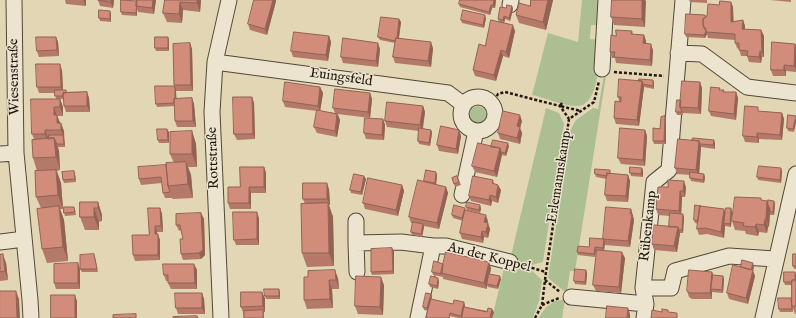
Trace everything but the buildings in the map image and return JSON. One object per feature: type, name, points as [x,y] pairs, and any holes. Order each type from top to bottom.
[{"type":"street","name":"Wiesenstraße","points":[[14,0],[16,153],[31,318]]},
{"type":"street","name":"Rottstraße","points":[[221,318],[212,112],[215,62],[229,0]]},
{"type":"street","points":[[602,70],[606,0]]},
{"type":"street","name":"Rübenkamp","points":[[571,297],[645,311],[643,288],[654,182],[669,170],[683,0]]},
{"type":"street","points":[[678,53],[702,54],[747,87],[796,93]]},
{"type":"street","name":"Euingsfeld","points":[[215,62],[448,93],[464,105]]},
{"type":"street","points":[[478,97],[488,101],[492,105],[494,116],[493,121],[486,129],[476,131],[470,129],[463,122],[461,110],[472,98],[478,97]]},
{"type":"street","points":[[462,195],[476,131]]},
{"type":"street","points":[[0,154],[16,153]]},
{"type":"street","points":[[763,318],[775,259],[791,215],[796,174]]},
{"type":"street","points":[[356,221],[357,272]]},
{"type":"street","points":[[0,242],[24,239]]},
{"type":"street","name":"An der Koppel","points":[[356,243],[401,242],[446,246],[510,262]]},
{"type":"street","name":"An der Koppel","points":[[418,318],[433,246]]},
{"type":"street","points":[[643,288],[671,288],[675,271],[729,256],[775,259]]},
{"type":"path","points":[[602,70],[677,76]]},
{"type":"path","name":"Erlemannskamp","points":[[535,318],[542,305],[569,119],[594,102],[602,70]]},
{"type":"path","points":[[492,105],[498,94],[505,92],[561,104],[581,111]]},
{"type":"path","points":[[561,104],[569,119]]},
{"type":"path","name":"An der Koppel","points":[[510,262],[546,272]]},
{"type":"path","points":[[545,280],[560,292],[571,297]]},
{"type":"green space","points":[[582,0],[603,0],[601,26],[591,25],[590,39],[600,40],[597,79],[591,98],[585,104],[572,106],[532,95],[548,33],[578,42]]},
{"type":"green space","points":[[604,75],[606,76],[575,271],[570,271],[567,291],[564,291],[548,278],[571,129],[576,120],[593,108],[598,109]]},
{"type":"green space","points":[[474,106],[482,106],[487,111],[485,122],[482,124],[474,124],[469,119],[469,111]]},
{"type":"green space","points":[[546,108],[559,113],[564,124],[543,262],[532,265],[510,260]]},
{"type":"green space","points":[[505,264],[531,270],[542,280],[539,301],[533,318],[492,318]]},
{"type":"green space","points":[[565,300],[562,318],[539,318],[543,310],[549,304]]}]
